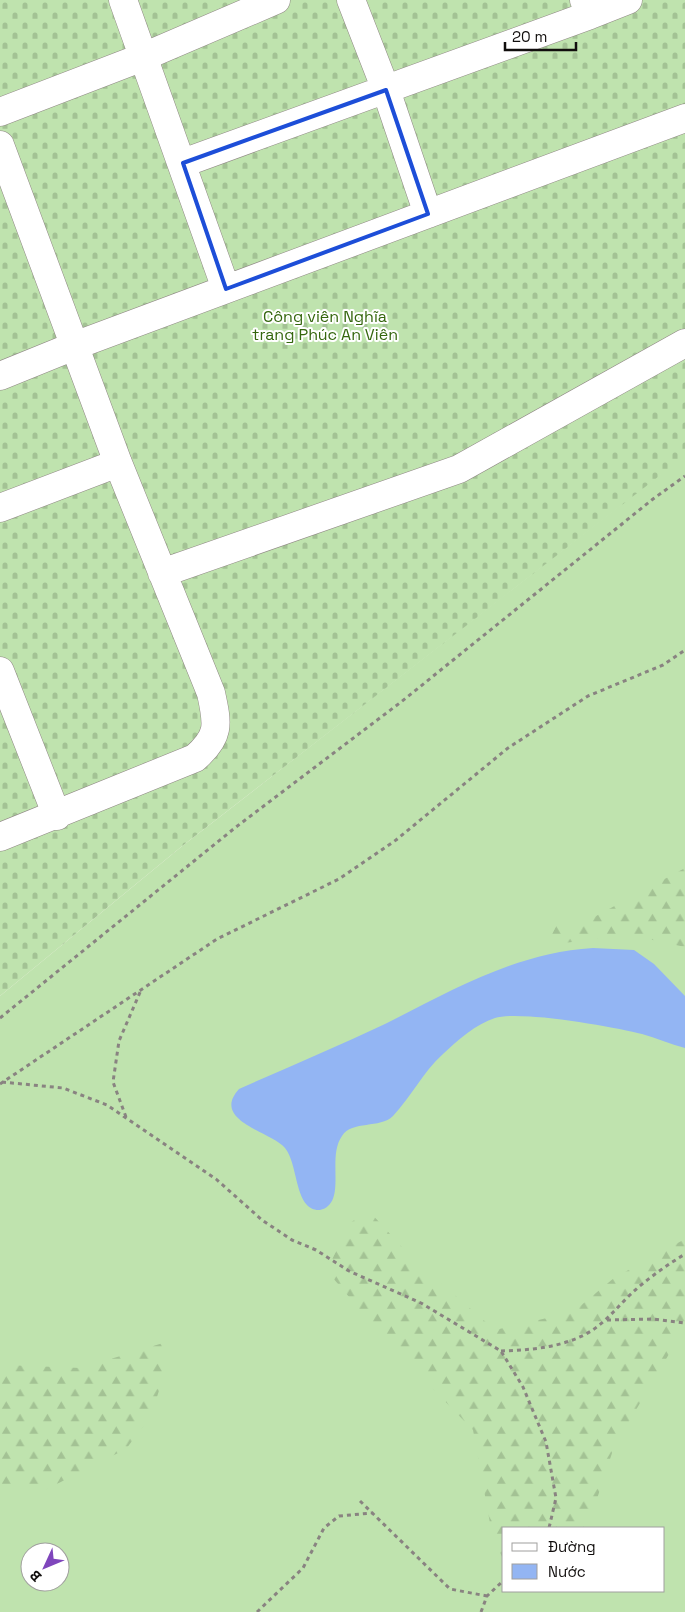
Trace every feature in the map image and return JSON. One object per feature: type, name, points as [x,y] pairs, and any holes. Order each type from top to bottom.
[{"type":"street","points":[[123,0],[183,163],[226,289]]},
{"type":"street","points":[[0,112],[143,57],[276,0]]},
{"type":"street","points":[[351,0],[386,90],[428,214]]},
{"type":"street","points":[[183,163],[386,90],[587,7],[628,0]]},
{"type":"street","points":[[0,376],[74,346],[685,118]]},
{"type":"street","points":[[0,145],[118,463],[211,694],[216,717],[216,732],[208,746],[195,758],[56,816],[0,837]]},
{"type":"street","points":[[162,573],[459,469],[685,343]]},
{"type":"street","points":[[0,508],[118,463]]},
{"type":"street","points":[[0,671],[56,816]]},
{"type":"path","points":[[0,1018],[236,827],[401,702],[653,499],[685,476]]},
{"type":"path","points":[[1,1083],[217,939],[339,879],[396,840],[508,748],[588,696],[662,665],[685,650]]},
{"type":"path","points":[[126,1117],[113,1082],[119,1041],[141,990]]},
{"type":"path","points":[[1,1083],[63,1088],[107,1104],[216,1179],[262,1220],[292,1240],[316,1250],[349,1270],[421,1303],[501,1351],[523,1387],[546,1442],[556,1498],[549,1527]]},
{"type":"path","points":[[501,1351],[527,1350],[559,1345],[584,1335],[606,1320],[633,1292],[685,1254]]},
{"type":"path","points":[[606,1320],[653,1318],[685,1322]]},
{"type":"path","points":[[360,1501],[450,1589],[487,1596]]},
{"type":"path","points":[[257,1612],[304,1568],[324,1528],[339,1516],[372,1514]]},
{"type":"path","points":[[481,1612],[487,1596],[502,1582]]},
{"type":"highlighted area","points":[[386,90],[428,214],[226,289],[183,163]]},
{"type":"green space","name":"Công viên Nghĩa trang Phúc An Viên","points":[[0,0],[685,0],[685,456],[181,847],[0,996]]},
{"type":"green space","points":[[685,455],[685,1612],[0,1612],[0,996],[181,847]]},
{"type":"green space","points":[[685,868],[685,947],[630,935],[547,945],[556,926],[583,923]]},
{"type":"green space","points":[[369,1211],[412,1258],[495,1330],[573,1312],[614,1278],[685,1239],[685,1327],[614,1447],[591,1517],[584,1527],[502,1527],[502,1557],[492,1534],[473,1430],[389,1344],[327,1271],[348,1224]]},
{"type":"green space","points":[[163,1343],[162,1381],[151,1416],[126,1449],[41,1492],[0,1484],[0,1360],[5,1365],[81,1368]]},
{"type":"water","points":[[593,948],[634,950],[654,964],[685,996],[685,1048],[642,1034],[567,1020],[507,1016],[495,1018],[481,1024],[455,1043],[436,1061],[393,1116],[381,1122],[352,1128],[342,1136],[336,1156],[333,1199],[328,1206],[320,1210],[312,1208],[301,1195],[293,1165],[285,1148],[237,1118],[232,1109],[232,1100],[239,1089],[385,1024],[460,986],[511,965],[537,957],[564,951]]}]
